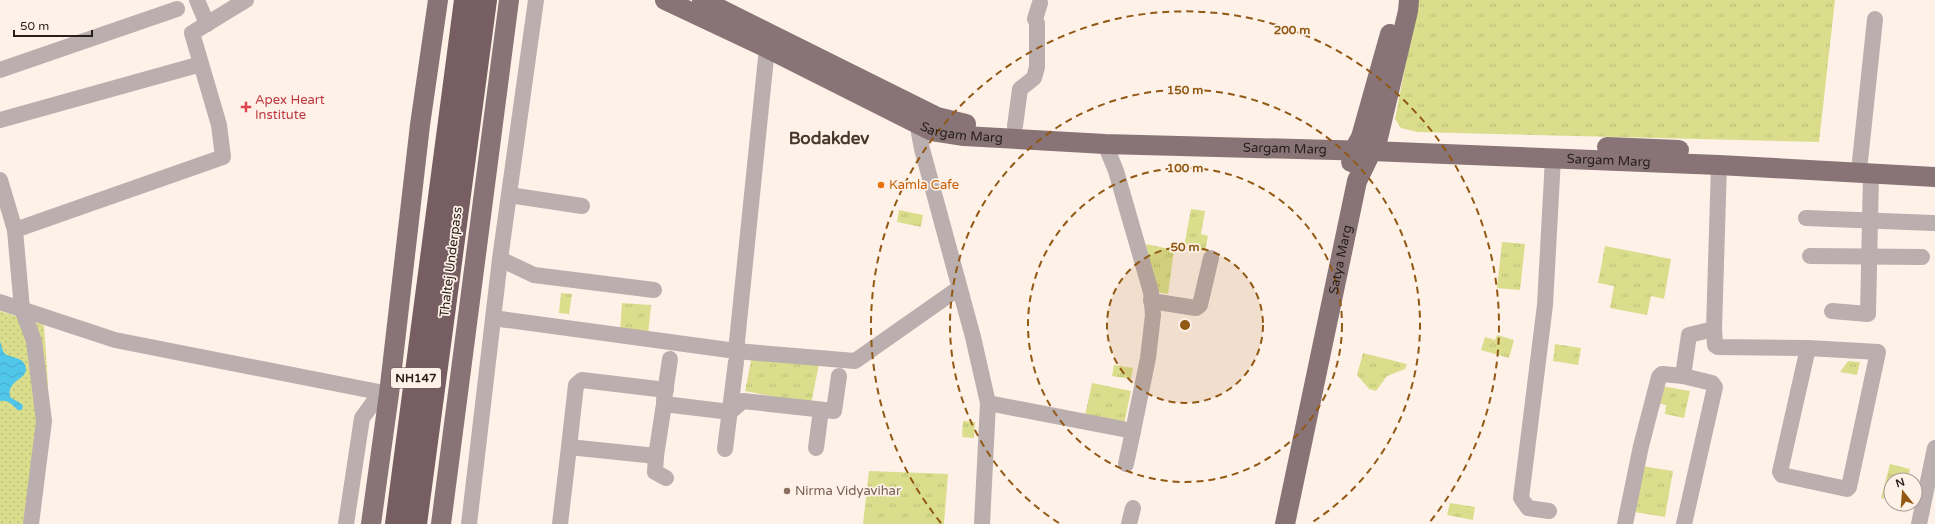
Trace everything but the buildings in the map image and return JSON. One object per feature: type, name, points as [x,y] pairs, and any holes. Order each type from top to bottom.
[{"type":"highway","name":"Thaltej Underpass","points":[[396,524],[465,0]]},
{"type":"highway","name":"Thaltej Underpass","points":[[416,524],[486,0]]},
{"type":"main road","points":[[371,524],[389,394],[420,125],[438,0]]},
{"type":"main road","points":[[441,524],[509,0]]},
{"type":"main road","name":"Sargam Marg","points":[[665,0],[771,42]]},
{"type":"main road","name":"Sargam Marg","points":[[702,0],[771,42],[923,118],[932,131],[964,136],[1104,144],[1366,144],[1641,148],[1866,167],[1935,177]]},
{"type":"main road","name":"Satya Marg","points":[[1276,524],[1399,0]]},
{"type":"main road","name":"Satya Marg","points":[[1286,524],[1366,144],[1408,11],[1409,0]]},
{"type":"main road","name":"Sargam Marg","points":[[923,118],[937,117],[967,124],[1366,144],[1553,158],[1719,165],[1866,167],[1935,165]]},
{"type":"street","points":[[197,0],[207,24]]},
{"type":"street","points":[[15,230],[223,156],[219,125],[192,33],[246,0]]},
{"type":"street","points":[[469,524],[500,258],[536,0]]},
{"type":"street","points":[[1015,126],[1020,89],[1034,78],[1037,67],[1035,19],[1040,3]]},
{"type":"street","points":[[0,70],[177,9]]},
{"type":"street","points":[[1832,311],[1868,314],[1870,220],[1866,167],[1875,19]]},
{"type":"street","points":[[725,449],[771,42]]},
{"type":"street","points":[[0,120],[201,64]]},
{"type":"street","points":[[923,118],[919,133],[922,149],[973,337],[988,403],[982,524]]},
{"type":"street","points":[[1104,144],[1116,172],[1151,292],[1153,315],[1148,358],[1126,464]]},
{"type":"street","points":[[1549,511],[1528,508],[1522,498],[1544,305],[1553,158]]},
{"type":"street","points":[[1719,165],[1714,329],[1715,345],[1718,347],[1808,348],[1877,350],[1878,352],[1849,487],[1847,488],[1782,475],[1780,472],[1808,348]]},
{"type":"street","points":[[0,180],[15,230],[22,309],[34,341],[44,421],[30,524]]},
{"type":"street","points":[[509,195],[582,206]]},
{"type":"street","points":[[1806,218],[1933,223]]},
{"type":"street","points":[[1810,256],[1922,257]]},
{"type":"street","points":[[500,258],[534,275],[654,290]]},
{"type":"street","points":[[1152,301],[1196,308],[1200,305],[1211,258]]},
{"type":"street","points":[[493,318],[736,356],[855,361],[959,288]]},
{"type":"street","points":[[0,302],[115,340],[389,394]]},
{"type":"street","points":[[1683,376],[1689,336],[1694,333],[1714,329]]},
{"type":"street","points":[[666,478],[655,472],[670,359]]},
{"type":"street","points":[[1625,524],[1641,446],[1659,377],[1662,374],[1683,376],[1712,383],[1715,387],[1684,524]]},
{"type":"street","points":[[730,412],[742,400],[834,411],[839,376]]},
{"type":"street","points":[[560,524],[576,385],[582,380],[730,412]]},
{"type":"street","points":[[346,524],[362,418],[372,403],[389,394]]},
{"type":"street","points":[[988,403],[1133,432]]},
{"type":"street","points":[[816,448],[821,410]]},
{"type":"street","points":[[569,447],[656,456]]},
{"type":"street","points":[[1919,524],[1935,448]]},
{"type":"street","points":[[1129,524],[1133,508]]},
{"type":"green space","points":[[1418,0],[1835,0],[1819,142],[1417,132],[1401,128],[1395,119]]},
{"type":"green space","points":[[1191,209],[1205,211],[1201,234],[1208,236],[1205,251],[1184,247]]},
{"type":"green space","points":[[899,210],[923,215],[921,227],[897,222]]},
{"type":"green space","points":[[1502,242],[1525,244],[1520,290],[1497,288]]},
{"type":"green space","points":[[1146,244],[1174,250],[1168,294],[1152,291]]},
{"type":"green space","points":[[1605,246],[1671,259],[1664,299],[1651,296],[1647,315],[1610,308],[1614,286],[1598,283]]},
{"type":"green space","points":[[561,293],[572,294],[569,314],[559,313]]},
{"type":"green space","points":[[622,303],[651,305],[648,335],[620,332]]},
{"type":"green space","points":[[0,311],[44,325],[48,385],[25,524],[0,524]]},
{"type":"green space","points":[[1497,335],[1514,340],[1509,358],[1481,350],[1485,337],[1495,340]]},
{"type":"green space","points":[[1555,344],[1581,348],[1578,365],[1553,361]]},
{"type":"green space","points":[[753,351],[819,364],[811,404],[745,391]]},
{"type":"green space","points":[[1363,353],[1407,364],[1405,369],[1387,376],[1376,391],[1369,389],[1357,375]]},
{"type":"green space","points":[[1848,361],[1860,362],[1857,375],[1840,372]]},
{"type":"green space","points":[[1114,365],[1133,368],[1131,379],[1112,376]]},
{"type":"green space","points":[[1092,383],[1131,391],[1124,424],[1085,416]]},
{"type":"green space","points":[[1661,386],[1690,391],[1684,418],[1665,414],[1666,405],[1658,403]]},
{"type":"green space","points":[[963,421],[975,422],[974,438],[962,437]]},
{"type":"green space","points":[[1890,464],[1910,469],[1909,472],[1888,472]]},
{"type":"green space","points":[[1642,466],[1673,471],[1665,517],[1634,512]]},
{"type":"green space","points":[[869,471],[948,474],[944,524],[863,524]]},
{"type":"green space","points":[[1450,503],[1475,507],[1473,520],[1447,515]]},
{"type":"water","points":[[0,341],[4,353],[20,360],[25,365],[25,373],[11,387],[10,391],[10,397],[23,405],[22,410],[18,410],[8,402],[0,401]]},
{"type":"place","name":"Apex Heart Institute","points":[[246,107]]},
{"type":"place","name":"Kamla Cafe","points":[[881,185]]},
{"type":"place","name":"Nirma Vidyavihar","points":[[787,491]]},
{"type":"district","name":"Bodakdev","points":[[829,138]]}]
